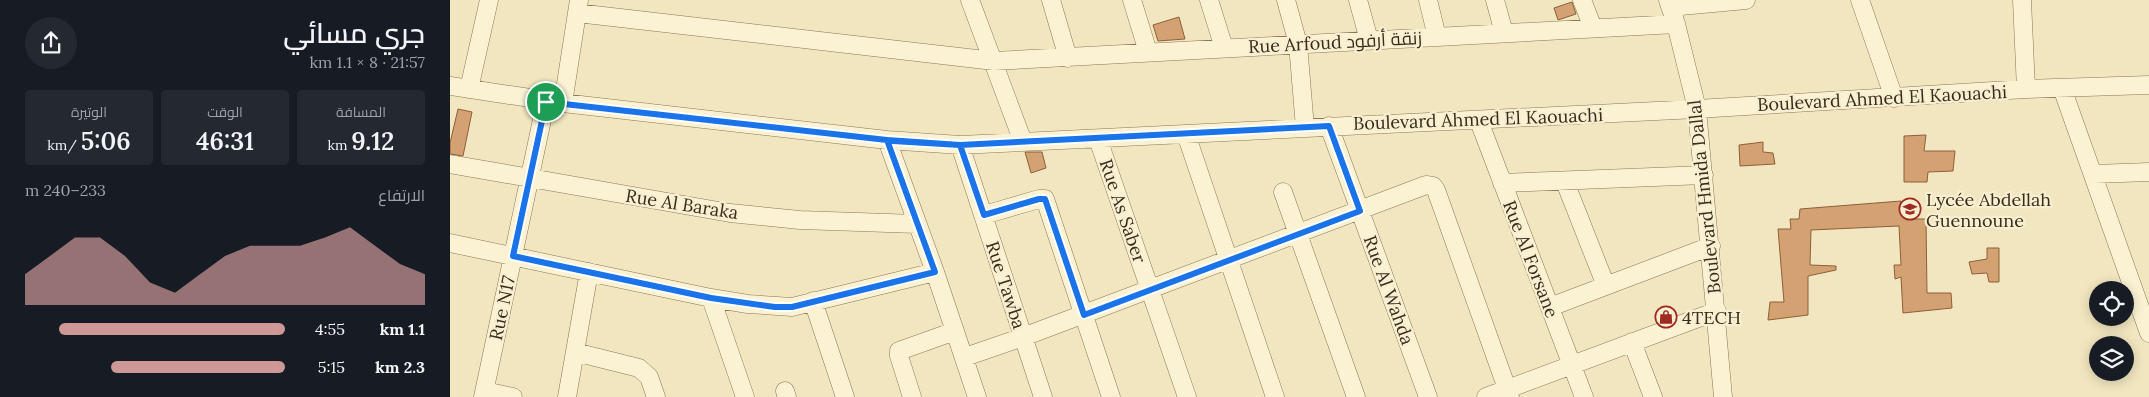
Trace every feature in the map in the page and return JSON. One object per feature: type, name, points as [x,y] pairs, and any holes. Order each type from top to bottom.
[{"type":"street","points":[[470,89],[489,0]]},
{"type":"street","points":[[970,0],[1023,142]]},
{"type":"street","points":[[1051,0],[1068,58]]},
{"type":"street","points":[[1132,0],[1148,52]]},
{"type":"street","points":[[1209,0],[1224,48]]},
{"type":"street","points":[[1286,0],[1298,44],[1305,128]]},
{"type":"street","points":[[1358,0],[1369,40]]},
{"type":"street","points":[[1428,0],[1437,37]]},
{"type":"street","points":[[1495,0],[1504,33]]},
{"type":"street","points":[[1582,0],[1593,28]]},
{"type":"street","points":[[1669,4],[1746,0]]},
{"type":"street","points":[[1860,0],[1894,98]]},
{"type":"street","points":[[2022,0],[2026,89]]},
{"type":"street","name":"Boulevard Hmida Dallal","points":[[1669,4],[1676,24],[1697,109],[1717,311],[1723,397]]},
{"type":"street","name":"Rue Arfoud زنقة أرفود","points":[[578,6],[994,61],[1676,24]]},
{"type":"street","name":"Rue N17","points":[[484,394],[530,178],[554,102],[578,6]]},
{"type":"street","name":"Boulevard Ahmed El Kaouachi","points":[[450,86],[554,102],[887,140],[960,145],[1697,109],[2026,89],[2149,85]]},
{"type":"street","points":[[2062,88],[2149,333]]},
{"type":"street","name":"Rue Al Forsane","points":[[1479,120],[1584,397]]},
{"type":"street","name":"Rue Al Wahda","points":[[1329,126],[1428,397]]},
{"type":"street","points":[[1186,134],[1275,397]]},
{"type":"street","name":"Rue As Saber","points":[[1098,139],[1187,397]]},
{"type":"street","points":[[887,140],[956,331],[977,397]]},
{"type":"street","name":"Rue Tawba","points":[[960,145],[1043,397]]},
{"type":"street","name":"Rue Al Baraka","points":[[450,164],[730,213],[800,220],[917,224]]},
{"type":"street","points":[[2094,174],[2149,172]]},
{"type":"street","points":[[1502,183],[1704,175]]},
{"type":"street","points":[[1565,182],[1606,286]]},
{"type":"street","points":[[965,357],[1084,315],[1426,186],[1433,186],[1508,393]]},
{"type":"street","points":[[1283,192],[1356,397]]},
{"type":"street","points":[[984,215],[1039,199],[1045,199],[1111,397]]},
{"type":"street","points":[[450,243],[711,298],[775,307],[792,307],[935,272]]},
{"type":"street","points":[[1550,307],[1711,246]]},
{"type":"street","points":[[567,397],[589,272]]},
{"type":"street","points":[[711,298],[745,397]]},
{"type":"street","points":[[813,301],[845,397]]},
{"type":"street","points":[[1486,397],[1508,393],[1571,365],[1717,311]]},
{"type":"street","points":[[912,397],[899,351],[956,331]]},
{"type":"street","points":[[1632,342],[1653,397]]},
{"type":"street","points":[[575,352],[639,368],[649,377],[656,397]]},
{"type":"street","points":[[484,394],[513,397]]},
{"type":"building","points":[[1572,2],[1576,14],[1558,20],[1554,8]]},
{"type":"building","points":[[1179,17],[1185,39],[1158,41],[1153,25]]},
{"type":"building","points":[[458,109],[472,112],[463,156],[450,154],[450,143]]},
{"type":"building","points":[[1926,135],[1924,151],[1955,151],[1953,171],[1928,172],[1927,182],[1904,182],[1904,136]]},
{"type":"building","points":[[1763,142],[1763,152],[1773,153],[1775,164],[1740,166],[1739,145]]},
{"type":"building","points":[[1025,152],[1042,152],[1046,168],[1031,173]]},
{"type":"building","points":[[1901,201],[1902,213],[1914,210],[1912,219],[1926,219],[1927,293],[1951,293],[1952,308],[1903,313],[1901,277],[1895,279],[1894,265],[1901,265],[1899,226],[1811,230],[1810,265],[1836,266],[1836,270],[1808,276],[1808,315],[1768,320],[1770,302],[1784,302],[1778,229],[1791,229],[1790,219],[1799,219],[1800,209]]},
{"type":"building","points":[[1987,248],[1999,248],[1999,282],[1989,282],[1987,273],[1972,274],[1969,262],[1987,259]]},
{"type":"place","name":"Lycée Abdellah Guennoune","points":[[1910,209]]},
{"type":"place","name":"4TECH","points":[[1666,317]]},
{"type":"route","points":[[546,102],[513,256],[711,298],[748,304],[792,307],[935,272],[887,140],[960,145],[1329,126],[1360,211],[1084,315],[1045,199],[1039,199],[984,215],[960,145],[893,141],[887,140],[546,102]]}]
